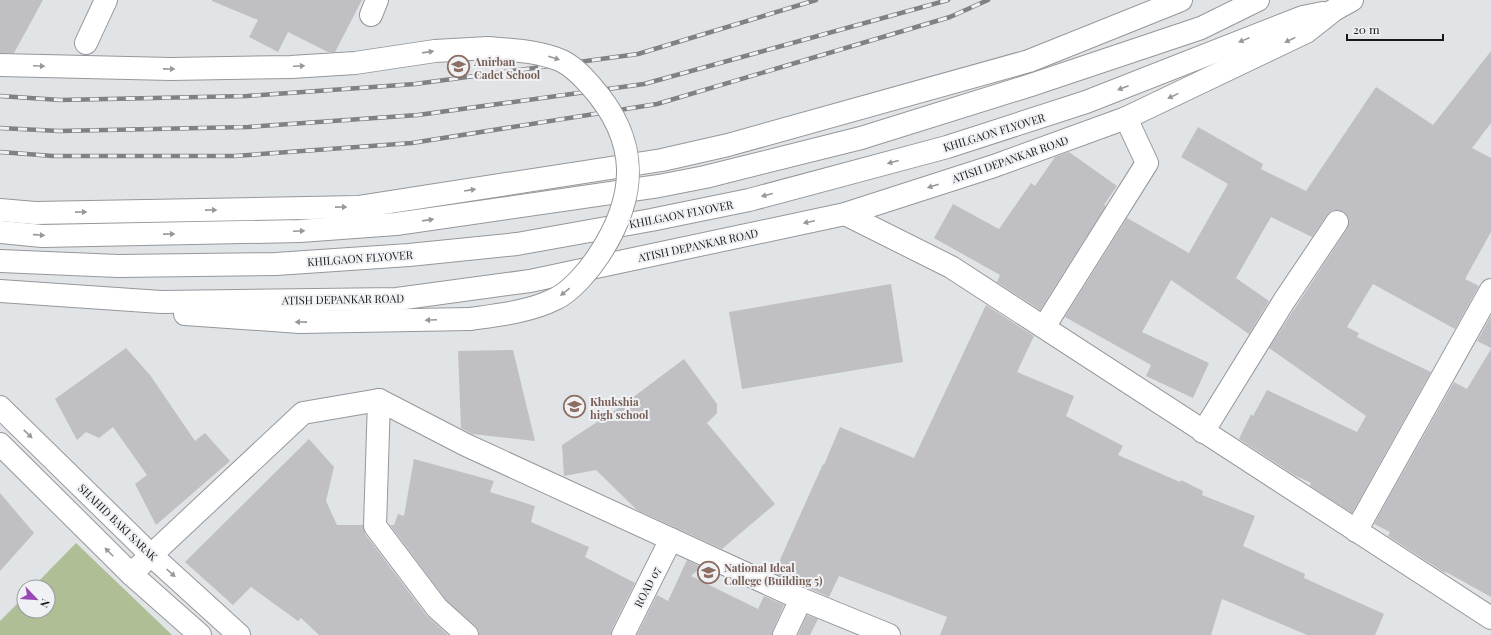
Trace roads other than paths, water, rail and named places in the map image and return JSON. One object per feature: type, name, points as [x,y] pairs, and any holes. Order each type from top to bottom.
[{"type":"main road","points":[[86,43],[106,0]]},
{"type":"main road","points":[[0,210],[35,213],[358,207],[662,160],[728,145],[1029,61],[1181,0]]},
{"type":"main road","points":[[0,232],[42,236],[314,230],[396,224],[659,186],[705,177],[861,138],[1031,85],[1200,28],[1258,0]]},
{"type":"main road","name":"ATISH DEPANKAR ROAD","points":[[0,291],[161,302],[397,299],[530,281],[845,214],[994,166],[1126,118],[1306,32],[1343,5]]},
{"type":"main road","name":"KHILGAON FLYOVER","points":[[0,261],[118,266],[276,264],[409,255],[517,244],[651,220],[749,200],[947,147],[1086,102],[1303,17],[1343,5]]},
{"type":"main road","points":[[0,65],[171,69],[291,67],[355,63],[436,51],[461,49],[488,48],[520,50],[544,55],[562,61],[579,72],[603,100],[616,121],[628,157],[628,186],[624,205],[618,223],[606,246],[592,267],[579,281],[556,299],[532,308],[500,315],[454,320],[300,322],[141,311],[0,297]]},
{"type":"main road","points":[[1044,327],[1147,163],[1126,118]]},
{"type":"main road","points":[[845,214],[951,267],[1491,618]]},
{"type":"main road","points":[[1203,432],[1284,301],[1336,222]]},
{"type":"main road","points":[[1356,531],[1491,290]]},
{"type":"main road","points":[[379,400],[376,526],[437,608],[467,635]]},
{"type":"main road","points":[[131,574],[304,413],[379,400],[466,445],[801,599],[888,635]]},
{"type":"main road","name":"SHAHID BAKI SARAK","points":[[0,407],[151,555],[239,635]]},
{"type":"main road","points":[[0,444],[131,574],[200,635]]},
{"type":"main road","name":"ROAD 07","points":[[623,635],[672,539]]},
{"type":"main road","points":[[784,635],[801,599]]},
{"type":"railway","points":[[0,96],[60,100],[247,96],[415,84],[638,54],[816,0]]},
{"type":"railway","points":[[0,128],[59,131],[248,127],[418,115],[644,84],[948,0]]},
{"type":"railway","points":[[0,152],[53,156],[235,156],[412,143],[657,104],[950,17],[988,0]]},
{"type":"place","name":"Anirban Cadet School","points":[[459,67]]},
{"type":"place","name":"Khukshia high school","points":[[575,407]]},
{"type":"place","name":"National Ideal College (Building 5)","points":[[708,573]]}]
